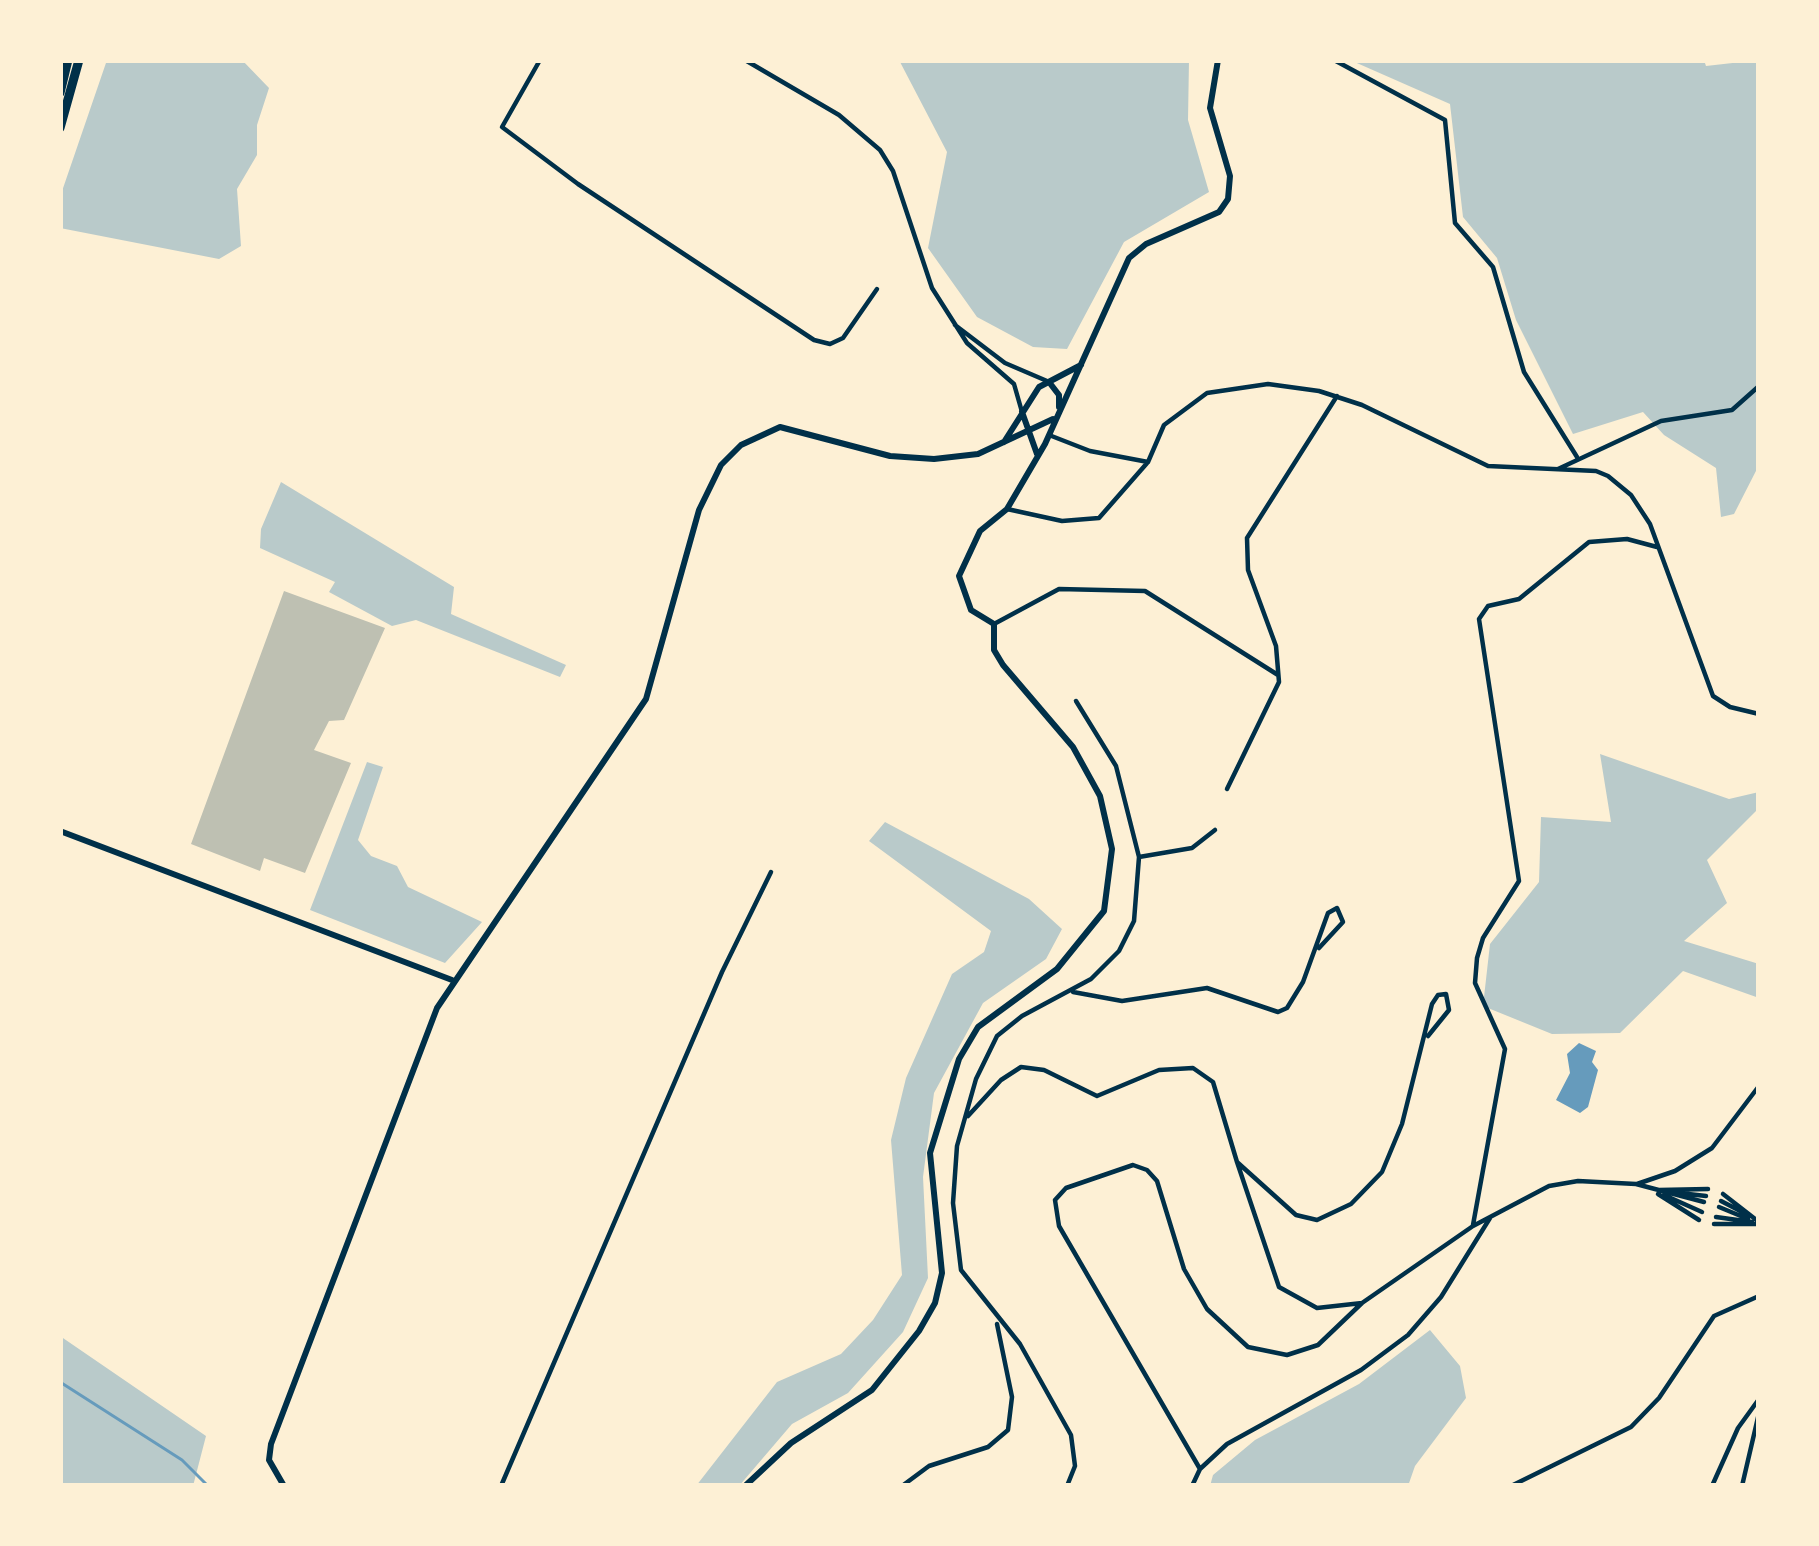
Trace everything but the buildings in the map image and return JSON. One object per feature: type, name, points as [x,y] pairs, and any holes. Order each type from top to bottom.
[{"type":"highway","points":[[60,93],[68,60]]},
{"type":"highway","points":[[60,128],[80,60]]},
{"type":"street","points":[[540,60],[502,128],[578,184],[814,340],[830,344],[843,338],[877,289]]},
{"type":"street","points":[[745,60],[839,115],[880,150],[893,171],[914,245],[951,322],[1015,384],[1038,458]]},
{"type":"street","points":[[994,624],[971,610],[958,576],[980,531],[1006,509],[1038,458],[1130,257],[1146,244],[1219,212],[1228,199],[1230,176],[1210,108],[1218,60]]},
{"type":"street","points":[[1334,60],[1445,120],[1455,223],[1492,267],[1524,372],[1576,457]]},
{"type":"street","points":[[951,322],[1005,363],[1048,381],[1059,394],[1057,417]]},
{"type":"street","points":[[1003,446],[1022,412],[1048,381],[1084,363]]},
{"type":"street","points":[[1006,509],[1062,521],[1099,518],[1148,462],[1164,425],[1207,393],[1268,384],[1337,396],[1488,466],[1596,471],[1631,494],[1657,547],[1713,696],[1730,707],[1759,714]]},
{"type":"street","points":[[1558,469],[1661,421],[1719,415],[1759,386]]},
{"type":"street","points":[[1227,789],[1272,703],[1278,675],[1271,628],[1248,570],[1247,538],[1337,396]]},
{"type":"street","points":[[284,1486],[269,1460],[271,1444],[452,980],[646,699],[706,489],[741,445],[788,427],[912,459],[963,456],[1003,446],[1057,417]]},
{"type":"street","points":[[1049,435],[1090,451],[1148,462]]},
{"type":"street","points":[[1473,1226],[1505,1048],[1474,982],[1477,958],[1483,938],[1519,881],[1479,619],[1488,606],[1519,599],[1588,542],[1611,538],[1657,547]]},
{"type":"street","points":[[994,624],[1059,589],[1145,591],[1278,675]]},
{"type":"street","points":[[745,1486],[791,1443],[872,1390],[911,1342],[940,1290],[930,1153],[959,1059],[978,1027],[1057,969],[1104,911],[1112,883],[1112,849],[1100,796],[1073,747],[994,650],[994,624]]},
{"type":"street","points":[[1067,1486],[1075,1466],[1071,1435],[1020,1344],[956,1259],[953,1176],[964,1121],[997,1036],[1022,1016],[1073,992],[1107,964],[1128,937],[1138,902],[1139,857],[1116,766],[1076,701]]},
{"type":"street","points":[[1139,857],[1192,848],[1215,830]]},
{"type":"street","points":[[60,831],[452,980]]},
{"type":"street","points":[[501,1486],[722,972],[771,872]]},
{"type":"street","points":[[1073,992],[1122,1001],[1207,988],[1278,1012],[1287,1008],[1318,949],[1328,914],[1337,908],[1343,922],[1318,949]]},
{"type":"street","points":[[1237,1162],[1306,1220],[1328,1217],[1351,1204],[1382,1172],[1392,1152],[1435,998],[1446,994],[1449,1010],[1428,1036]]},
{"type":"street","points":[[964,1121],[1001,1080],[1021,1067],[1044,1070],[1097,1096],[1140,1077],[1183,1066],[1214,1082],[1279,1287],[1317,1308],[1362,1303]]},
{"type":"street","points":[[1636,1184],[1675,1171],[1712,1148],[1759,1086]]},
{"type":"street","points":[[1200,1469],[1059,1226],[1055,1207],[1061,1192],[1132,1165],[1153,1175],[1196,1294],[1248,1347],[1269,1354],[1302,1352],[1336,1332],[1362,1303],[1473,1226],[1549,1186],[1578,1181],[1636,1184],[1700,1216]]},
{"type":"street","points":[[1654,1190],[1706,1196],[1654,1190]]},
{"type":"street","points":[[1759,1223],[1721,1200],[1759,1223]]},
{"type":"street","points":[[1192,1486],[1200,1469],[1252,1428],[1390,1351],[1441,1297],[1490,1218]]},
{"type":"street","points":[[1715,1220],[1759,1223]]},
{"type":"street","points":[[1511,1486],[1630,1426],[1659,1398],[1714,1316],[1759,1296]]},
{"type":"street","points":[[902,1486],[929,1466],[988,1447],[1008,1430],[1012,1397],[996,1318]]},
{"type":"street","points":[[1712,1486],[1738,1428],[1759,1399]]},
{"type":"street","points":[[1742,1486],[1759,1412]]},
{"type":"shaded area","points":[[107,60],[242,60],[269,88],[257,125],[257,155],[237,189],[241,246],[219,259],[60,228],[60,197]]},
{"type":"shaded area","points":[[899,60],[1189,60],[1188,120],[1209,192],[1124,242],[1067,349],[1033,347],[977,317],[928,248],[947,152]]},
{"type":"shaded area","points":[[1350,60],[1704,60],[1706,66],[1759,60],[1759,465],[1734,514],[1721,517],[1716,468],[1664,435],[1643,412],[1573,434],[1516,320],[1497,258],[1463,217],[1450,104]]},
{"type":"shaded area","points":[[281,482],[454,587],[451,614],[566,665],[560,677],[416,620],[392,626],[329,592],[335,582],[260,548],[261,529]]},
{"type":"shaded area","points":[[1600,754],[1729,799],[1759,792],[1759,808],[1707,860],[1727,903],[1684,941],[1759,964],[1759,998],[1683,971],[1620,1033],[1552,1034],[1483,1006],[1490,944],[1539,882],[1541,817],[1611,822]]},
{"type":"shaded area","points":[[367,762],[383,767],[358,840],[371,856],[397,866],[408,887],[482,922],[445,963],[310,910]]},
{"type":"shaded area","points":[[885,822],[1029,899],[1062,929],[1046,959],[983,1003],[934,1093],[923,1177],[928,1278],[903,1332],[848,1393],[792,1424],[739,1486],[696,1486],[777,1382],[841,1354],[873,1320],[902,1275],[891,1140],[906,1078],[952,974],[984,952],[991,931],[869,841]]},
{"type":"shaded area","points":[[1430,1330],[1460,1366],[1466,1398],[1415,1466],[1408,1486],[1210,1486],[1213,1475],[1255,1440],[1359,1384]]},
{"type":"shaded area","points":[[60,1336],[206,1436],[193,1486],[60,1486]]},
{"type":"water","points":[[1579,1043],[1596,1051],[1592,1062],[1598,1070],[1588,1107],[1580,1113],[1556,1100],[1570,1073],[1567,1054]]},
{"type":"waterway","points":[[60,1382],[182,1460],[206,1484]]}]
